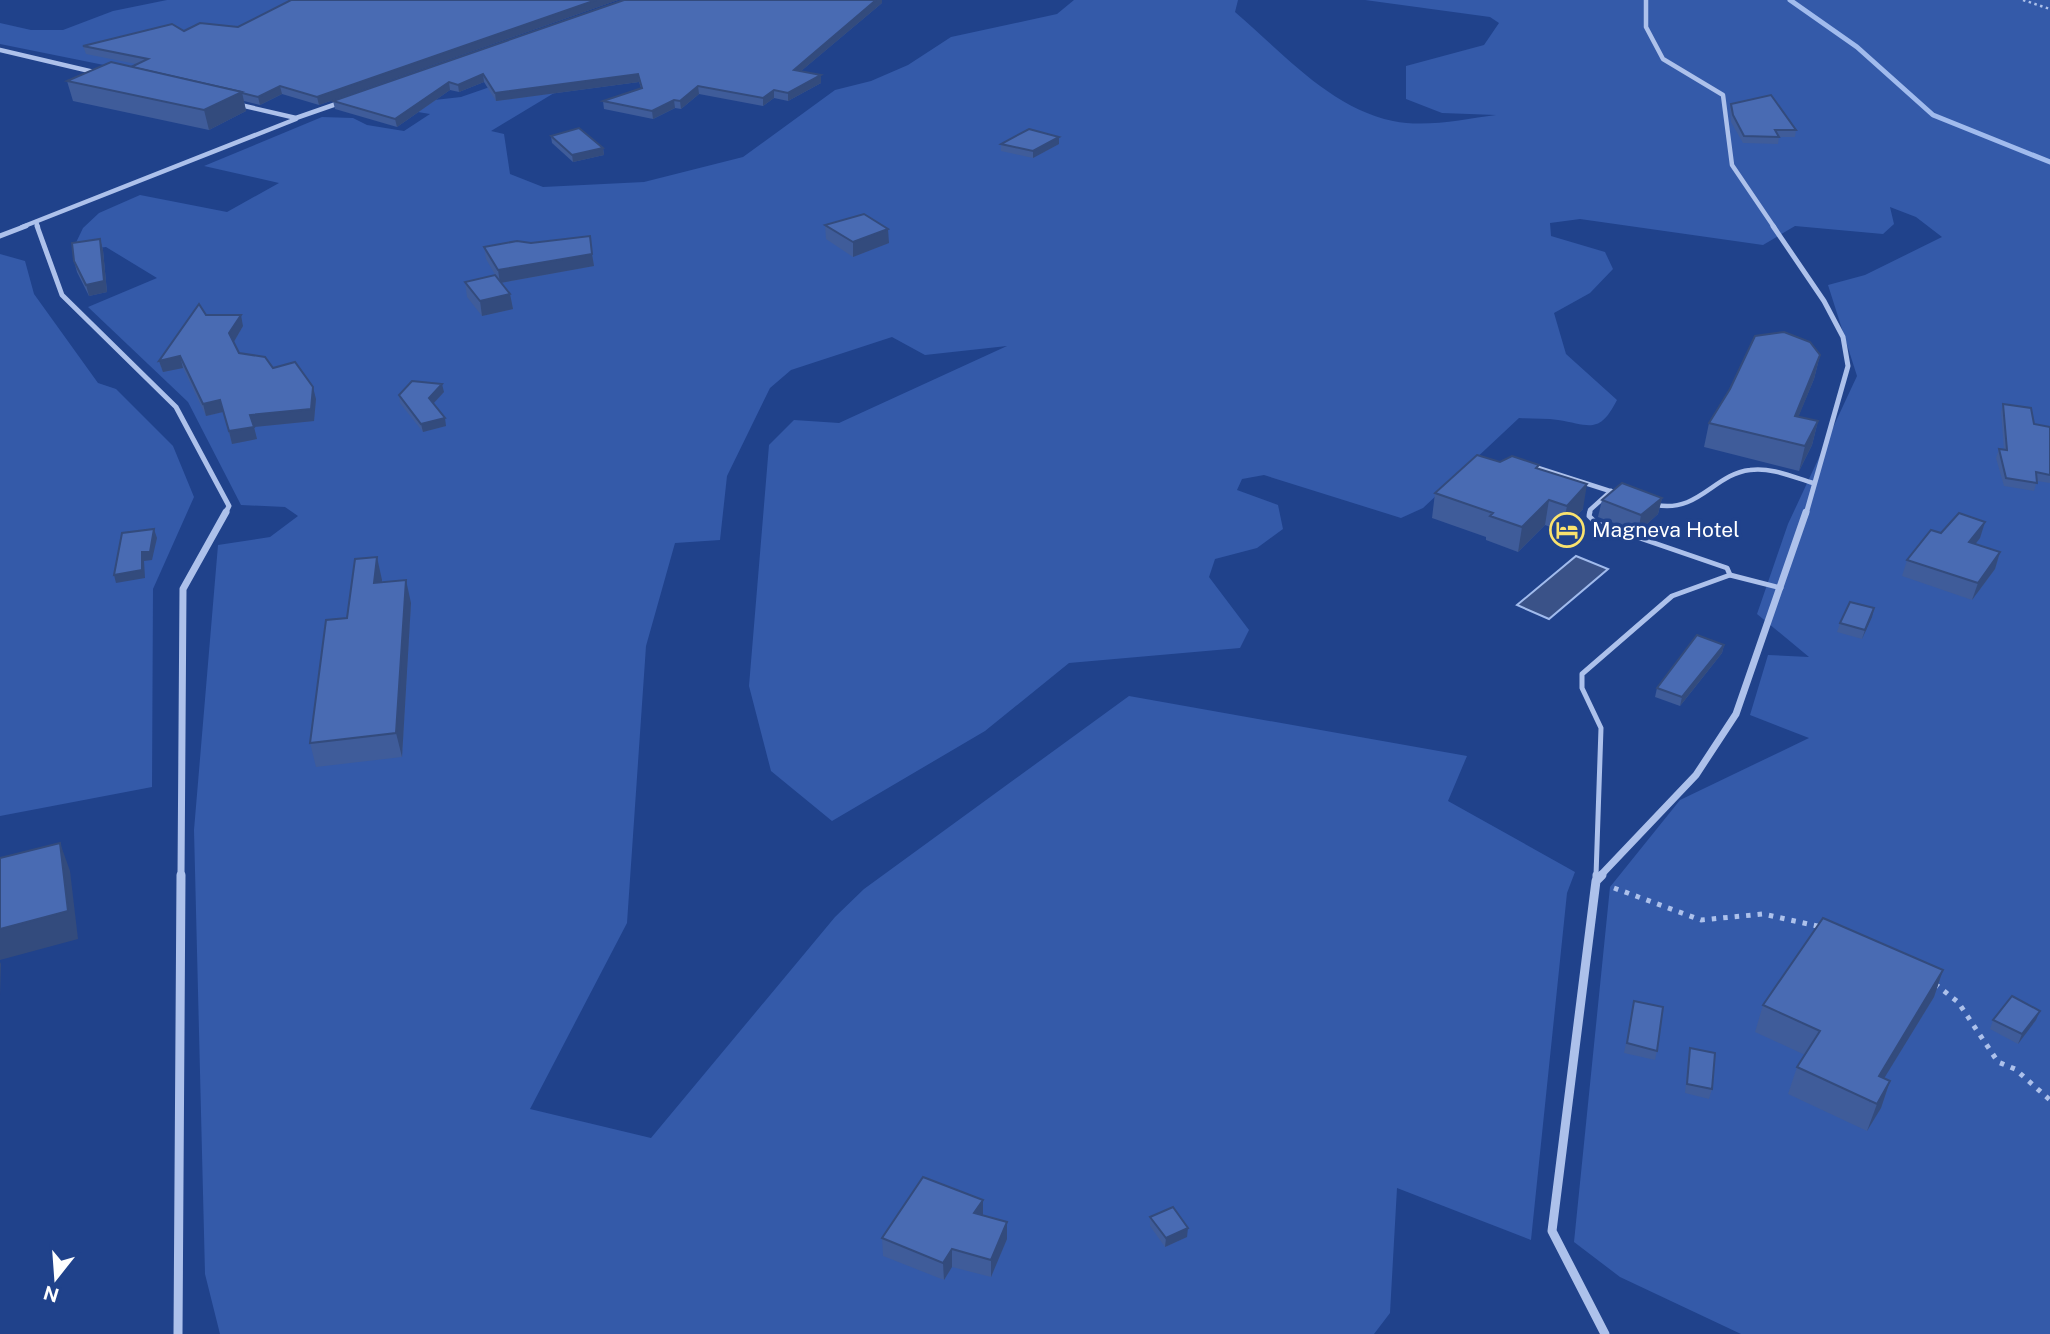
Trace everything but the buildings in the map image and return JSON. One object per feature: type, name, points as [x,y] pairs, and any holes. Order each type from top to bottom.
[{"type":"street","points":[[1605,1334],[1552,1231],[1596,881],[1696,775],[1735,714],[1800,534],[1848,366],[1843,337],[1824,301],[1732,165],[1723,95],[1663,59],[1646,27],[1646,0]]},
{"type":"street","points":[[0,50],[108,75]]},
{"type":"street","points":[[0,236],[352,98]]},
{"type":"street","points":[[229,103],[296,118]]},
{"type":"street","points":[[36,222],[62,295],[176,407],[229,506],[183,589],[178,1334]]},
{"type":"lane","points":[[1523,463],[1624,495]]},
{"type":"lane","points":[[1650,504],[1663,508],[1678,508],[1745,471],[1758,470],[1813,483]]},
{"type":"lane","points":[[1611,491],[1590,510],[1589,516],[1596,523],[1727,568],[1730,575]]},
{"type":"lane","points":[[1596,881],[1601,728],[1582,688],[1582,674],[1672,596],[1730,575],[1781,588]]},
{"type":"path","points":[[2023,0],[2050,9]]},
{"type":"path","points":[[1610,887],[1701,920],[1763,914],[1829,929]]},
{"type":"path","points":[[1929,979],[1958,1002],[1998,1062],[2015,1069],[2050,1100]]},
{"type":"shaded area","points":[[167,0],[486,0],[183,81],[0,44],[0,23],[31,30],[63,30],[113,11]]},
{"type":"shaded area","points":[[1074,0],[1238,0],[1235,12],[1289,61],[1328,91],[1370,114],[1393,121],[1419,124],[1496,115],[1442,113],[1406,99],[1406,66],[1484,45],[1499,23],[1490,17],[1365,0],[2050,0],[2050,1334],[1741,1334],[1620,1277],[1574,1242],[1610,887],[1680,800],[1809,738],[1750,715],[1768,655],[1809,657],[1757,614],[1788,524],[1857,376],[1828,285],[1865,275],[1942,237],[1916,217],[1890,207],[1894,224],[1883,234],[1795,226],[1763,245],[1580,219],[1550,223],[1551,236],[1605,252],[1613,269],[1590,293],[1554,313],[1566,354],[1617,400],[1605,419],[1593,425],[1586,425],[1553,419],[1519,418],[1423,508],[1401,518],[1264,475],[1242,479],[1237,490],[1278,505],[1283,529],[1257,548],[1215,559],[1209,577],[1249,630],[1240,648],[1069,663],[985,731],[832,821],[771,771],[749,686],[769,445],[794,420],[839,423],[1007,346],[925,355],[892,337],[791,370],[770,388],[727,476],[720,540],[675,543],[646,646],[627,923],[530,1109],[651,1138],[835,917],[864,889],[1129,696],[1467,756],[1448,801],[1575,872],[1567,893],[1531,1240],[1397,1188],[1390,1313],[1374,1334],[220,1334],[205,1274],[194,830],[218,545],[270,537],[298,516],[285,507],[241,505],[188,402],[88,307],[157,278],[106,247],[72,251],[83,228],[99,213],[140,195],[227,212],[279,183],[204,166],[322,117],[353,118],[367,125],[404,131],[430,114],[381,106],[461,97],[519,77],[564,87],[491,131],[504,134],[510,174],[543,187],[644,182],[743,157],[835,90],[871,81],[908,65],[951,37],[1057,14]]},
{"type":"shaded area","points":[[0,254],[25,261],[34,294],[98,383],[116,389],[173,446],[194,497],[153,589],[152,787],[0,816]]},
{"type":"shaded area","points":[[1576,556],[1608,569],[1549,619],[1517,605]]},
{"type":"waterway","points":[[1790,0],[1857,47],[1933,115],[2050,162]]},
{"type":"place","name":"Magneva Hotel","points":[[1567,530]]}]
